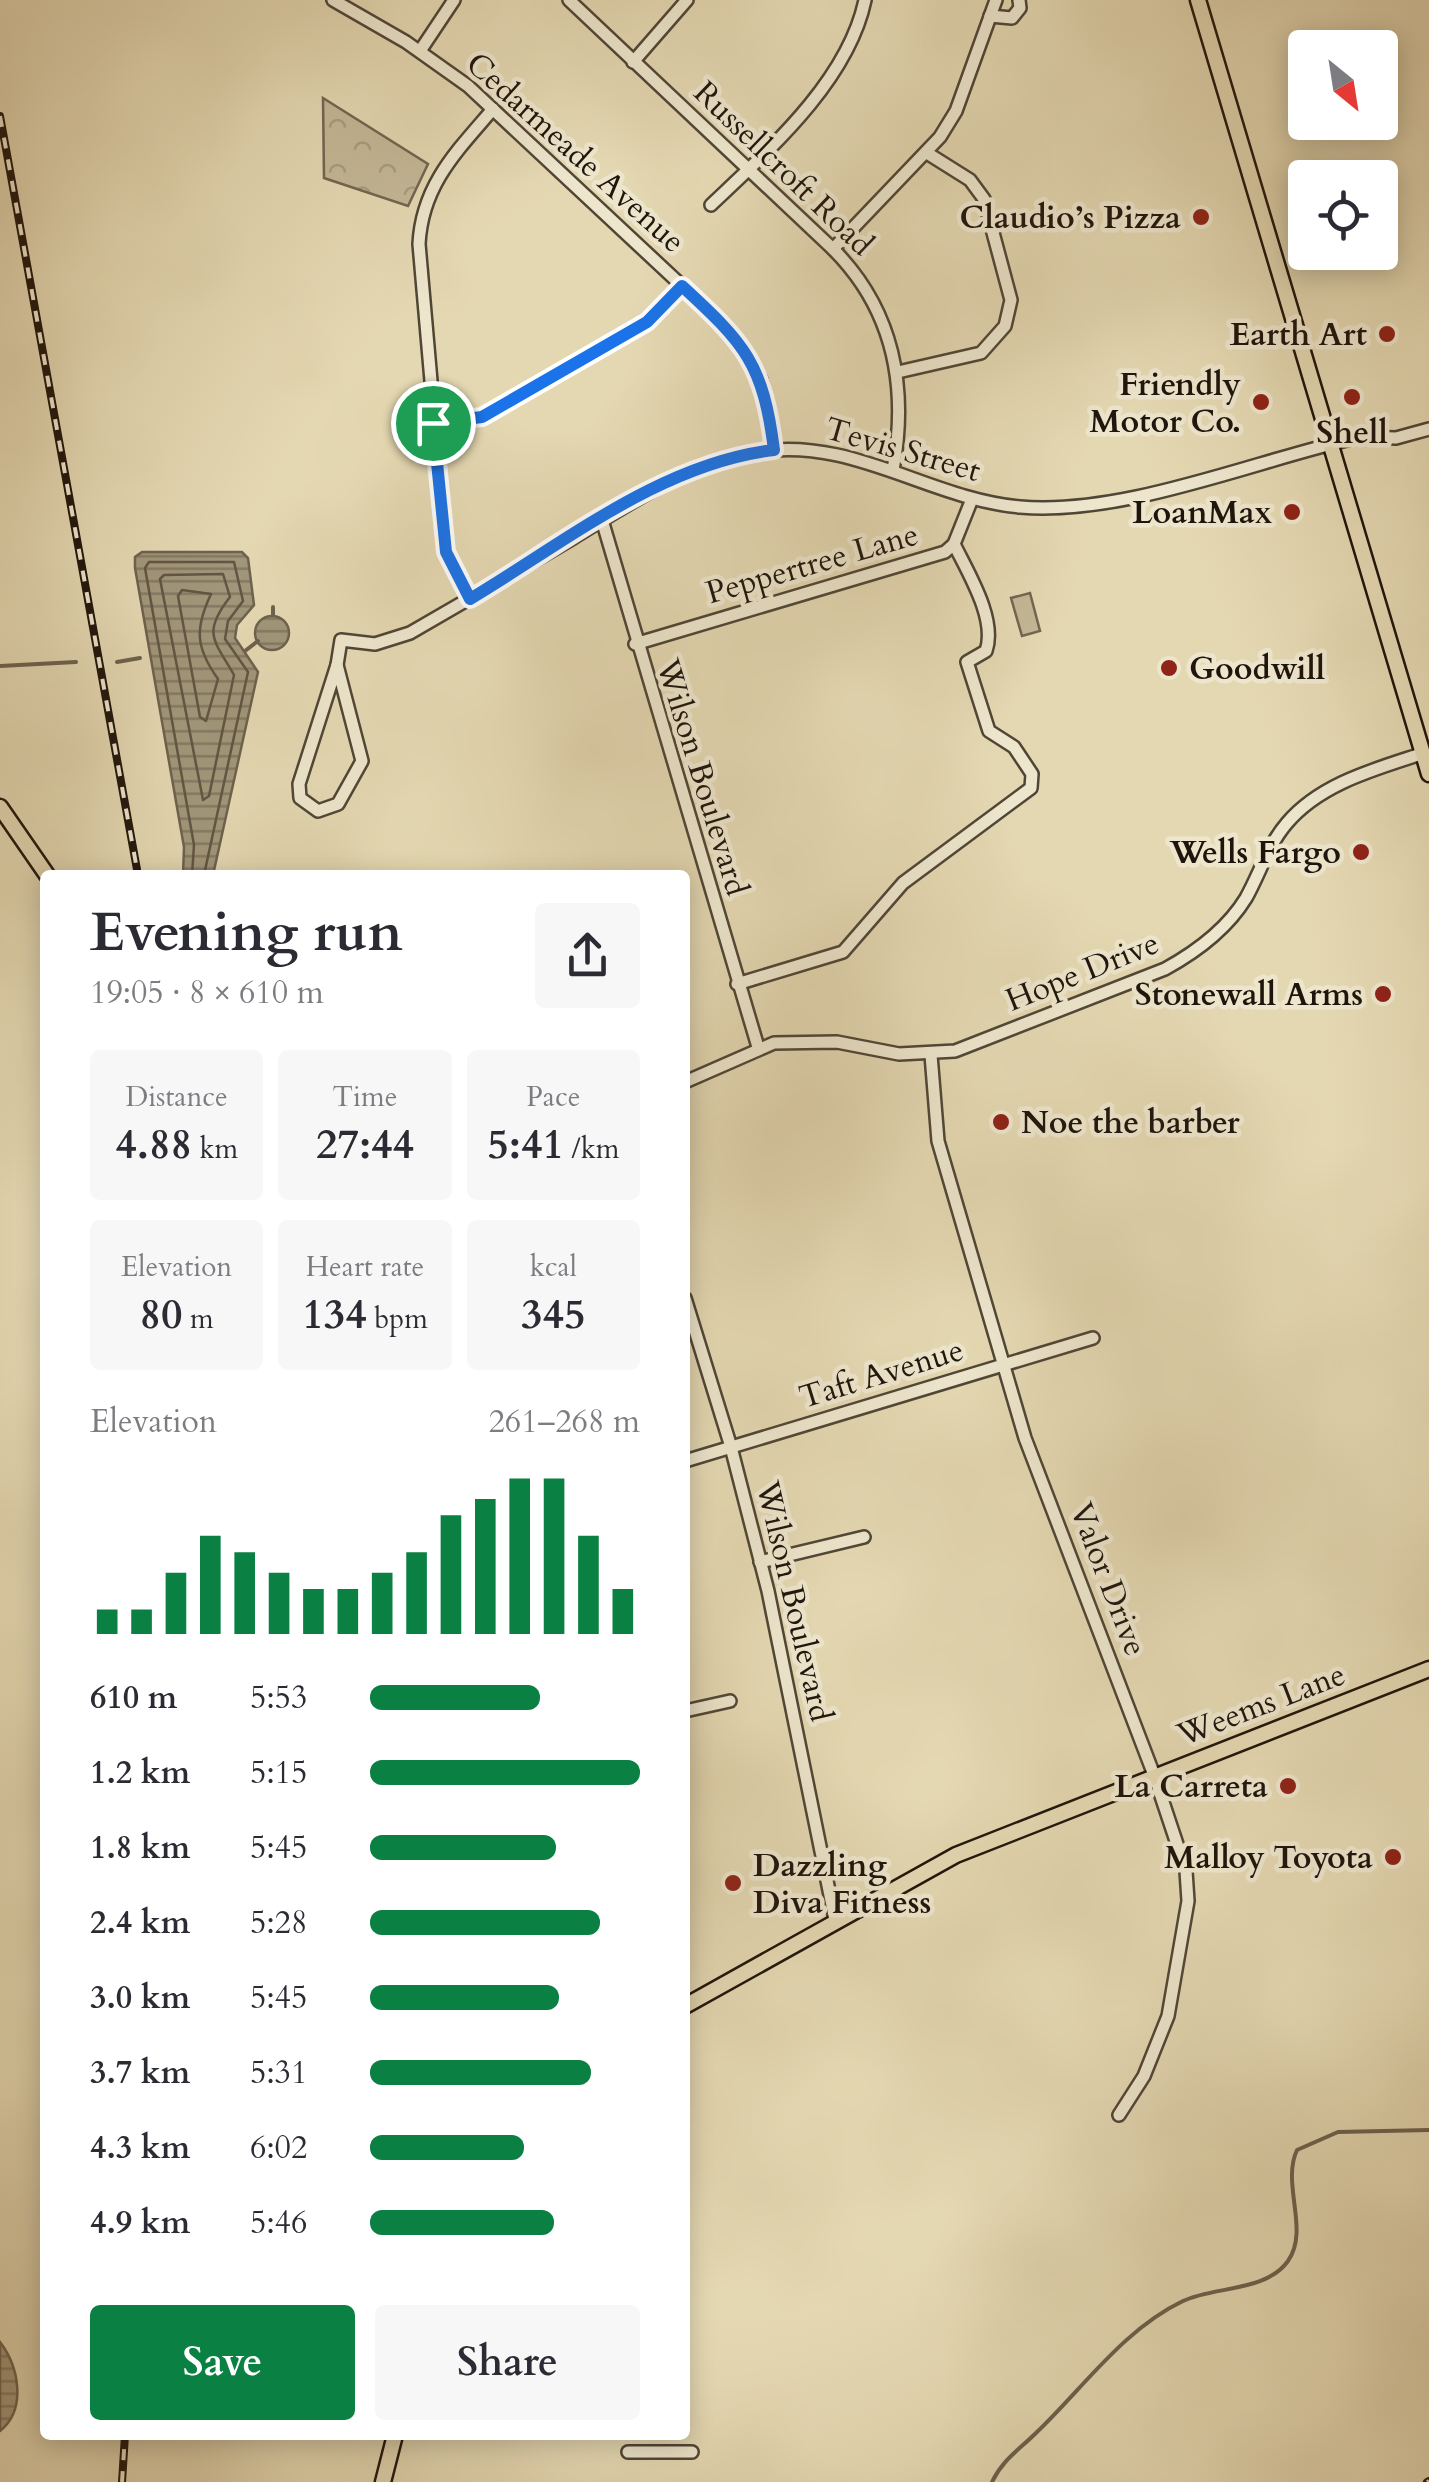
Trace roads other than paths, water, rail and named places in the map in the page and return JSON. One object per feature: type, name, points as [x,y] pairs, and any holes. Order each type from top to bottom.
[{"type":"main road","points":[[1198,0],[1429,774]]},
{"type":"main road","points":[[0,806],[44,870]]},
{"type":"main road","name":"Weems Lane","points":[[690,2003],[940,1862],[1429,1668]]},
{"type":"main road","points":[[383,2482],[394,2440]]},
{"type":"street","name":"Cedarmeade Avenue","points":[[334,0],[420,51],[493,109],[725,326],[752,361],[768,399],[774,450]]},
{"type":"street","points":[[420,51],[454,0]]},
{"type":"street","name":"Russellcroft Road","points":[[569,0],[833,249],[878,310],[898,372],[902,409],[893,470]]},
{"type":"street","points":[[633,62],[687,0]]},
{"type":"street","points":[[711,205],[748,170],[833,72],[860,24],[864,0]]},
{"type":"street","points":[[833,249],[927,154],[956,111],[996,0]]},
{"type":"street","points":[[990,16],[1012,18],[1020,8],[1018,0]]},
{"type":"street","points":[[470,599],[446,552],[420,226],[434,182],[493,109]]},
{"type":"street","points":[[898,372],[981,353],[1005,326],[1011,300],[984,199],[959,171],[927,154]]},
{"type":"street","points":[[433,423],[482,417],[647,322],[682,286]]},
{"type":"street","name":"Tevis Street","points":[[338,665],[341,640],[388,642],[701,466],[774,450],[824,451],[893,470],[972,499],[1018,507],[1090,505],[1331,443],[1360,437],[1396,438],[1429,429]]},
{"type":"street","name":"Peppertree Lane","points":[[635,644],[929,558],[954,544],[972,499]]},
{"type":"street","name":"Wilson Boulevard","points":[[602,520],[635,644],[758,1047]]},
{"type":"street","points":[[736,984],[844,952],[902,883],[1031,788],[1032,774],[1014,747],[989,731],[967,662],[986,651],[989,635],[973,582],[954,544]]},
{"type":"street","points":[[338,665],[362,761],[338,804],[318,811],[300,798],[299,784],[338,665]]},
{"type":"street","name":"Hope Drive","points":[[690,1080],[758,1047],[837,1042],[931,1055],[968,1047],[1181,961],[1234,914],[1273,843],[1296,814],[1346,780],[1424,754]]},
{"type":"street","name":"Valor Drive","points":[[931,1055],[938,1141],[1032,1460],[1181,1850],[1188,1900],[1168,2016],[1144,2076],[1118,2115]]},
{"type":"street","name":"Wilson Boulevard","points":[[690,1314],[731,1447],[760,1562],[835,1920]]},
{"type":"street","name":"Taft Avenue","points":[[690,1459],[1092,1338]]},
{"type":"street","points":[[760,1562],[864,1537]]},
{"type":"street","points":[[690,1710],[730,1701]]},
{"type":"street","points":[[628,2452],[692,2452]]},
{"type":"water","points":[[142,552],[242,552],[248,558],[254,605],[237,625],[235,638],[258,672],[214,870],[183,870],[184,847],[135,557]]},
{"type":"water","points":[[272,616],[284,621],[289,633],[284,645],[272,650],[260,645],[255,633],[260,621]]},
{"type":"water","points":[[0,2342],[12,2363],[17,2400],[9,2422],[0,2431]]},
{"type":"waterway","points":[[273,607],[273,615]]},
{"type":"waterway","points":[[245,651],[258,641]]},
{"type":"waterway","points":[[117,662],[140,658]]},
{"type":"waterway","points":[[0,666],[76,662]]},
{"type":"waterway","points":[[992,2482],[1006,2461],[1142,2327],[1183,2301],[1267,2278],[1288,2261],[1296,2235],[1292,2177],[1297,2150],[1338,2132],[1429,2130]]},
{"type":"railway","points":[[0,116],[137,870]]},
{"type":"railway","points":[[122,2482],[125,2440]]},
{"type":"place","name":"Claudio’s Pizza","points":[[1201,217]]},
{"type":"place","name":"Earth Art","points":[[1387,334]]},
{"type":"place","name":"Shell","points":[[1352,397]]},
{"type":"place","name":"Friendly Motor Co.","points":[[1261,402]]},
{"type":"place","name":"LoanMax","points":[[1292,512]]},
{"type":"place","name":"Goodwill","points":[[1169,668]]},
{"type":"place","name":"Wells Fargo","points":[[1361,852]]},
{"type":"place","name":"Stonewall Arms","points":[[1383,994]]},
{"type":"place","name":"Noe the barber","points":[[1001,1122]]},
{"type":"place","name":"La Carreta","points":[[1288,1786]]},
{"type":"place","name":"Malloy Toyota","points":[[1393,1857]]},
{"type":"place","name":"Dazzling Diva Fitness","points":[[733,1883]]}]
